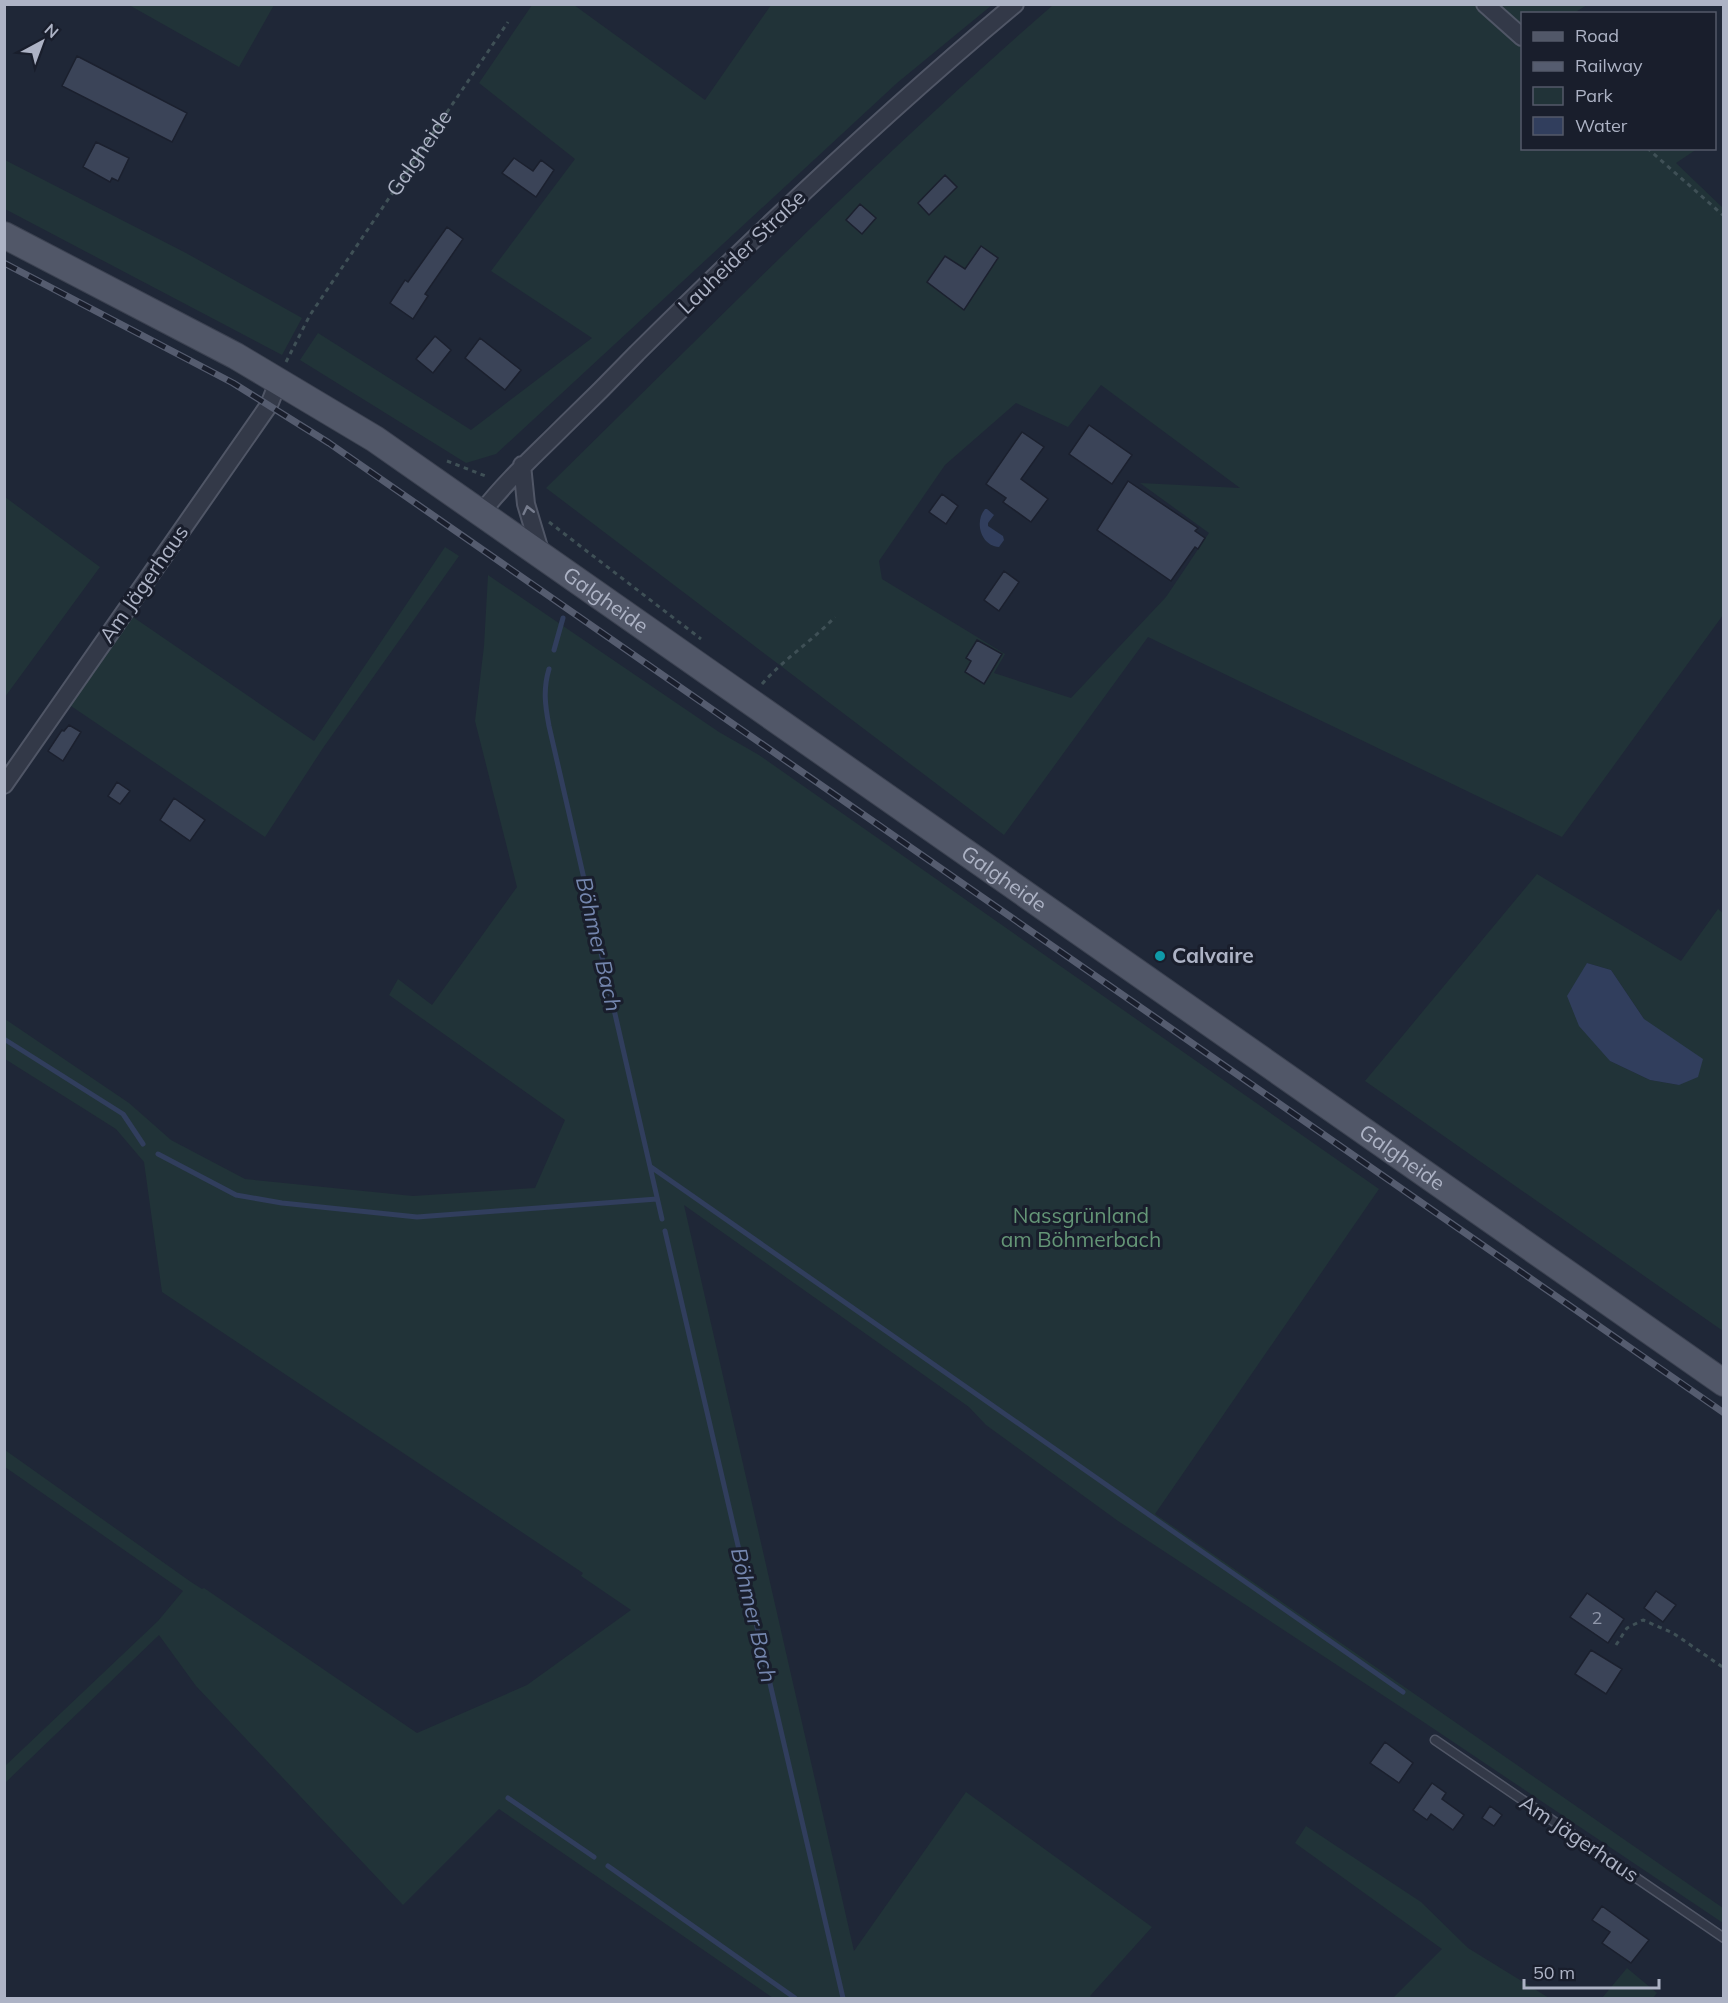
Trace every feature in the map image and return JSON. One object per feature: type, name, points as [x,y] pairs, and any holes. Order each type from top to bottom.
[{"type":"main road","name":"Galgheide","points":[[4,235],[279,380],[375,439],[1724,1383]]},
{"type":"street","name":"Lauheider Straße","points":[[482,512],[522,465],[562,429],[736,255],[831,165],[939,68],[1015,4]]},
{"type":"street","points":[[1485,4],[1521,36]]},
{"type":"street","name":"Am Jägerhaus","points":[[4,785],[269,405],[279,380]]},
{"type":"street","points":[[522,465],[526,504],[542,554]]},
{"type":"lane","name":"Am Jägerhaus","points":[[1435,1740],[1724,1938]]},
{"type":"path","name":"Galgheide","points":[[279,380],[310,315],[508,22]]},
{"type":"path","points":[[1649,150],[1724,216]]},
{"type":"path","points":[[760,686],[835,616]]},
{"type":"path","points":[[1616,1645],[1627,1628],[1643,1620],[1673,1633],[1724,1668]]},
{"type":"green space","points":[[129,5],[274,5],[239,67]]},
{"type":"green space","points":[[532,5],[574,5],[705,100],[771,5],[992,5],[897,83],[496,454],[466,463],[300,360],[318,333],[471,430],[592,338],[491,271],[575,159],[479,83]]},
{"type":"green space","points":[[1053,5],[1587,5],[1576,12],[1521,12],[1521,150],[1696,150],[1676,163],[1723,208],[1723,615],[1562,837],[1148,637],[1004,835],[546,488],[796,242],[923,122]],"holes":[[[1101,385],[1240,488],[1140,483],[1209,533],[1166,597],[1071,698],[994,673],[1005,654],[882,579],[879,561],[945,465],[1016,403],[1068,427]]]},
{"type":"green space","points":[[5,160],[186,253],[302,318],[282,355],[5,209]]},
{"type":"green space","points":[[5,497],[100,567],[5,697]]},
{"type":"green space","points":[[445,547],[459,556],[323,748],[265,837],[68,704],[133,617],[314,741]]},
{"type":"green space","name":"Nassgrünland am Böhmerbach","points":[[488,575],[719,732],[759,755],[1379,1189],[1155,1514],[1723,1908],[1723,1923],[1118,1521],[986,1425],[969,1407],[684,1205],[854,1951],[966,1792],[1152,1927],[1090,1996],[1092,1998],[773,1998],[499,1809],[403,1905],[196,1686],[159,1635],[5,1783],[5,1766],[158,1621],[183,1591],[5,1467],[5,1450],[191,1582],[204,1588],[417,1733],[527,1685],[631,1610],[581,1576],[583,1573],[162,1292],[144,1162],[116,1129],[5,1059],[5,1019],[129,1103],[171,1140],[245,1179],[413,1196],[535,1188],[565,1120],[389,995],[398,979],[432,1005],[517,887],[475,721],[484,646]]},
{"type":"green space","points":[[1537,874],[1681,961],[1718,909],[1723,913],[1723,1331],[1365,1081]],"holes":[[[1587,963],[1611,970],[1644,1019],[1679,1085],[1650,1080],[1610,1061]]]},
{"type":"green space","points":[[1306,1826],[1421,1902],[1468,1948],[1549,1998],[1393,1998],[1442,1949],[1295,1843]]},
{"type":"green space","points":[[1627,1968],[1657,1993],[1653,1998],[1602,1998]]},
{"type":"water","points":[[985,509],[994,515],[988,526],[1003,536],[1004,540],[999,547],[993,546],[981,533],[980,520]]},
{"type":"water","points":[[1587,963],[1611,970],[1644,1019],[1703,1059],[1698,1077],[1679,1085],[1650,1080],[1610,1061],[1579,1026],[1567,996]]},
{"type":"building","points":[[77,56],[187,113],[172,142],[62,86]]},
{"type":"building","points":[[96,142],[129,158],[118,181],[112,178],[110,182],[83,167]]},
{"type":"building","points":[[514,158],[533,171],[541,160],[554,170],[536,197],[502,173]]},
{"type":"building","points":[[945,175],[957,187],[929,215],[918,203]]},
{"type":"building","points":[[860,204],[876,218],[862,234],[846,220]]},
{"type":"building","points":[[447,227],[463,239],[425,294],[428,296],[413,319],[390,303],[405,280],[408,282]]},
{"type":"building","points":[[981,246],[998,258],[964,310],[927,282],[945,256],[965,269]]},
{"type":"building","points":[[435,336],[451,350],[433,373],[416,359]]},
{"type":"building","points":[[480,338],[521,370],[505,390],[465,358]]},
{"type":"building","points":[[1089,425],[1132,455],[1112,484],[1069,454]]},
{"type":"building","points":[[1022,432],[1044,447],[1021,479],[1048,499],[1031,522],[1003,502],[1006,498],[986,484]]},
{"type":"building","points":[[1128,481],[1198,528],[1195,531],[1205,538],[1198,549],[1195,547],[1171,581],[1097,530]]},
{"type":"building","points":[[942,494],[958,506],[946,524],[929,512]]},
{"type":"building","points":[[1004,571],[1019,582],[999,611],[984,600]]},
{"type":"building","points":[[977,640],[1002,654],[984,684],[965,672],[971,661],[966,658]]},
{"type":"building","points":[[69,725],[81,732],[63,761],[48,751],[62,730],[64,731]]},
{"type":"building","points":[[117,782],[130,791],[120,804],[108,796]]},
{"type":"building","points":[[174,798],[205,820],[190,841],[160,820]]},
{"type":"building","points":[[1656,1591],[1676,1605],[1663,1622],[1644,1608]]},
{"type":"building","points":[[1587,1593],[1624,1619],[1608,1643],[1570,1617]]},
{"type":"building","points":[[1591,1650],[1622,1669],[1606,1694],[1575,1674]]},
{"type":"building","points":[[1385,1742],[1413,1763],[1399,1783],[1370,1763]]},
{"type":"building","points":[[1432,1783],[1446,1793],[1442,1799],[1464,1815],[1453,1830],[1431,1814],[1427,1820],[1413,1810]]},
{"type":"building","points":[[1490,1806],[1502,1815],[1494,1826],[1482,1818]]},
{"type":"building","points":[[1602,1906],[1649,1940],[1631,1963],[1602,1943],[1610,1932],[1592,1920]]},
{"type":"waterway","name":"Böhmer Bach","points":[[554,650],[563,618]]},
{"type":"waterway","name":"Böhmer Bach","points":[[549,669],[545,697],[549,726],[662,1219]]},
{"type":"waterway","points":[[4,1039],[123,1114],[143,1144]]},
{"type":"waterway","points":[[158,1154],[236,1195],[282,1203],[417,1217],[657,1199]]},
{"type":"waterway","points":[[651,1167],[1403,1692]]},
{"type":"waterway","name":"Böhmer Bach","points":[[665,1231],[843,1998]]},
{"type":"waterway","points":[[508,1798],[594,1857]]},
{"type":"waterway","points":[[608,1866],[795,1998]]},
{"type":"railway","points":[[4,263],[233,383],[329,443],[1724,1413]]},
{"type":"place","name":"Calvaire","points":[[1160,956]]}]
